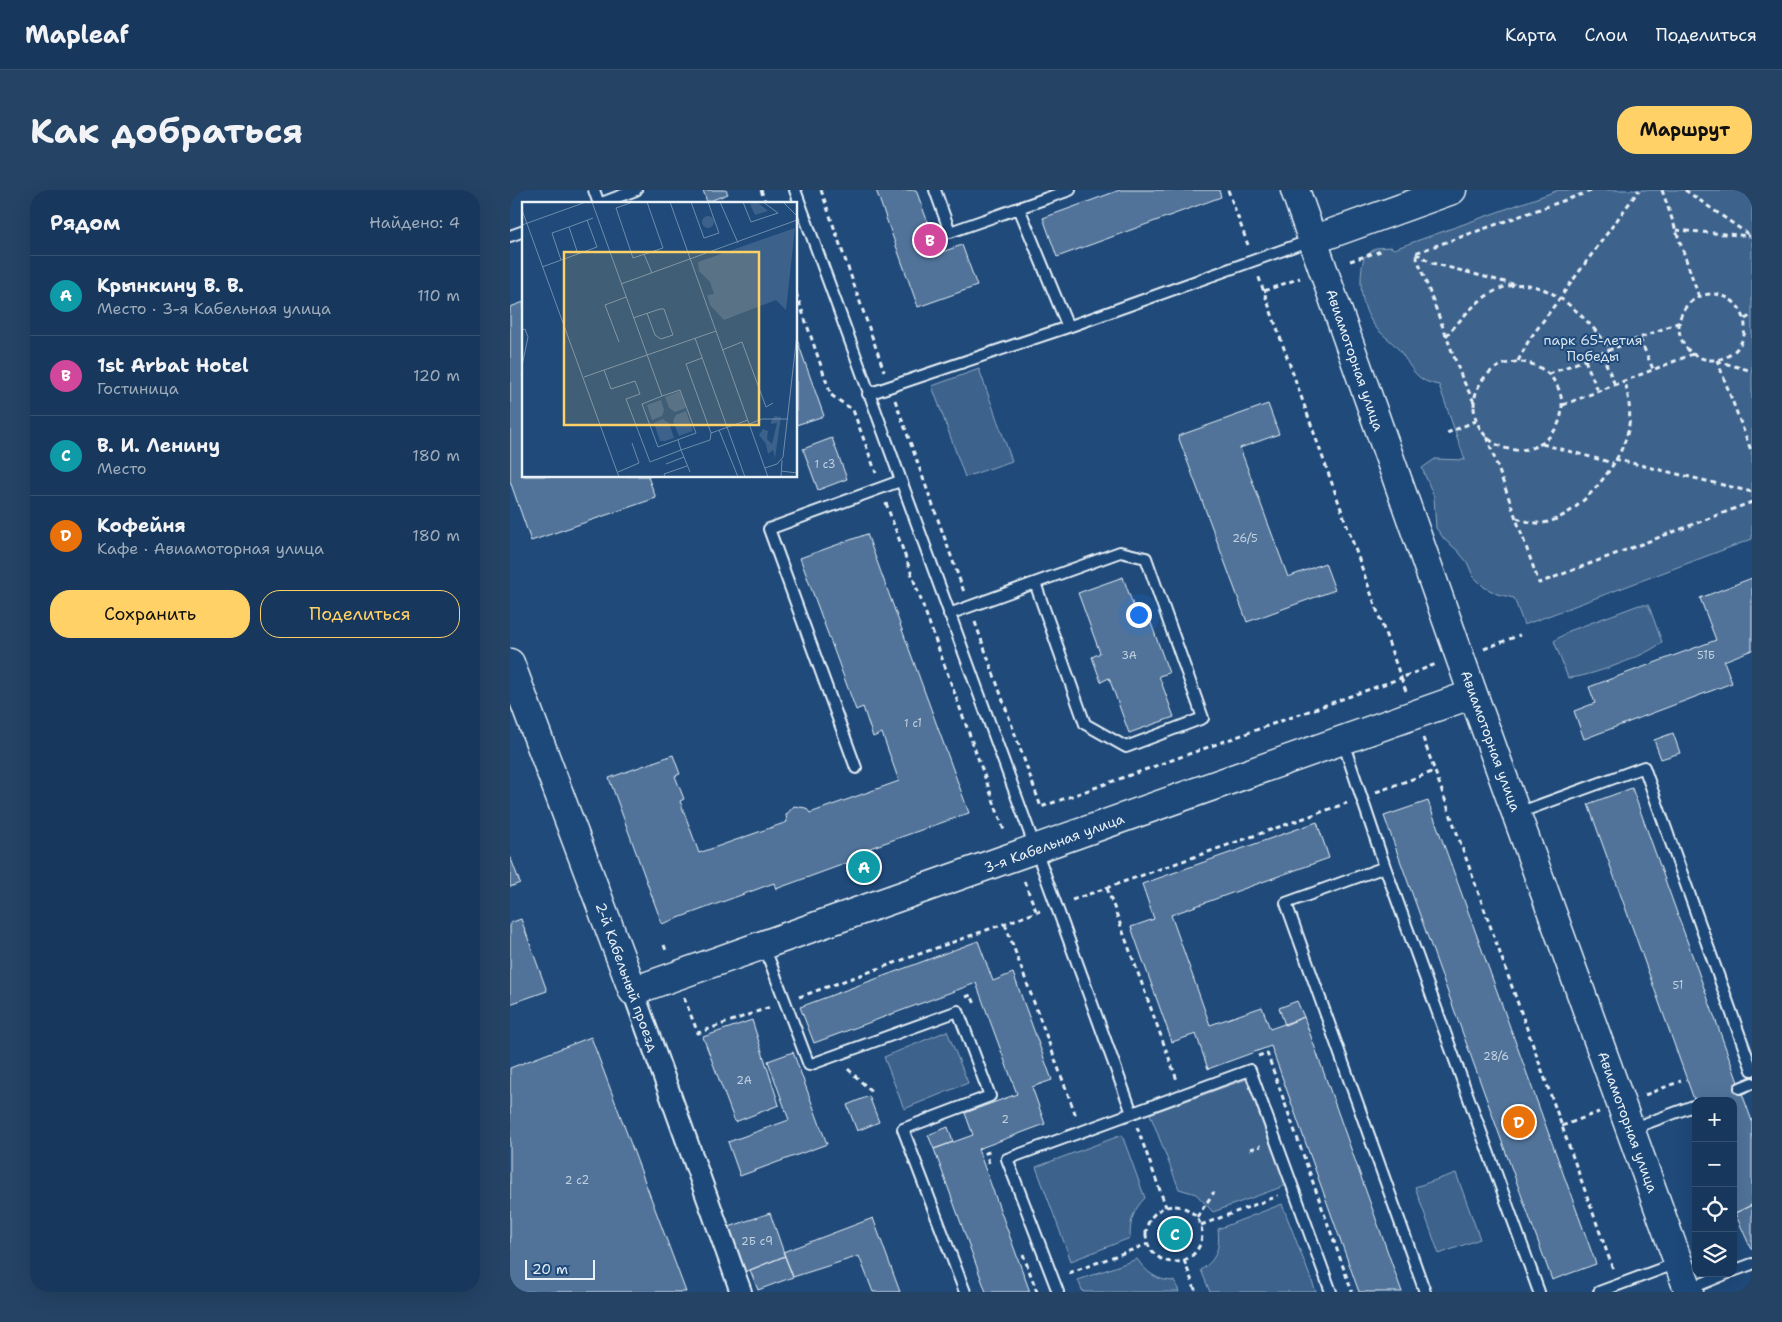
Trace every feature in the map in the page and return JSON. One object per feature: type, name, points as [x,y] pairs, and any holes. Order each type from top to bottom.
[{"type":"street","name":"Авиамоторная улица","points":[[1295,190],[1473,694],[1688,1291]]},
{"type":"street","points":[[1313,240],[1452,190]]},
{"type":"street","name":"2-й Кабельный проезд","points":[[510,663],[633,991],[741,1292]]},
{"type":"street","name":"3-я Кабельная улица","points":[[633,991],[1473,694]]},
{"type":"lane","points":[[594,190],[598,202]]},
{"type":"lane","points":[[604,202],[636,190]]},
{"type":"lane","points":[[795,190],[1132,1113]]},
{"type":"lane","points":[[936,190],[950,232],[1070,190]]},
{"type":"lane","points":[[1019,208],[1068,327]]},
{"type":"lane","points":[[868,394],[1068,327],[1313,240]]},
{"type":"lane","points":[[856,768],[769,528],[900,481]]},
{"type":"lane","points":[[949,614],[1120,552],[1146,558],[1204,718],[1126,747],[1085,724],[1035,583]]},
{"type":"lane","points":[[1343,740],[1385,866],[1539,1292]]},
{"type":"lane","points":[[1517,814],[1644,767],[1752,1070]]},
{"type":"lane","points":[[1385,866],[1286,903],[1425,1292]]},
{"type":"lane","points":[[763,945],[809,1065],[958,1011],[990,1096],[903,1129],[965,1292]]},
{"type":"lane","points":[[1058,1292],[1007,1159],[1250,1070],[1331,1292]]},
{"type":"lane","points":[[1740,1088],[1752,1083]]},
{"type":"lane","points":[[1631,1130],[1692,1107]]},
{"type":"lane","points":[[1598,1292],[1678,1263]]},
{"type":"lane","points":[[1737,1270],[1752,1264]]},
{"type":"lane","points":[[1688,1291],[1719,1277]]},
{"type":"path","points":[[761,190],[765,202]]},
{"type":"path","points":[[821,190],[890,386]]},
{"type":"path","points":[[1228,190],[1260,280]]},
{"type":"path","points":[[1415,253],[1594,190]]},
{"type":"path","points":[[1518,362],[1529,340],[1639,190]]},
{"type":"path","points":[[1662,190],[1699,297]]},
{"type":"path","points":[[1685,190],[1752,236]]},
{"type":"path","points":[[1676,230],[1752,236]]},
{"type":"path","points":[[1350,261],[1381,251]]},
{"type":"path","points":[[1415,253],[1432,263],[1535,288],[1561,297],[1579,311],[1612,350]]},
{"type":"path","points":[[1415,253],[1446,336],[1474,402],[1476,421],[1487,437],[1539,583],[1752,502]]},
{"type":"path","points":[[1264,291],[1300,278]]},
{"type":"path","points":[[1446,336],[1469,310],[1488,295],[1503,288],[1519,285]]},
{"type":"path","points":[[1717,360],[1734,352],[1744,337],[1745,318],[1735,302],[1718,294],[1699,297],[1686,307],[1680,322],[1680,334],[1685,346],[1693,354],[1704,360],[1717,360],[1752,371]]},
{"type":"path","points":[[798,299],[831,395],[853,410],[1000,822]]},
{"type":"path","points":[[1745,318],[1752,315]]},
{"type":"path","points":[[1549,374],[1680,322]]},
{"type":"path","points":[[1640,339],[1653,369]]},
{"type":"path","points":[[1602,354],[1615,384]]},
{"type":"path","points":[[1562,405],[1693,354]]},
{"type":"path","points":[[1585,360],[1598,391]]},
{"type":"path","points":[[1717,360],[1752,453]]},
{"type":"path","points":[[1474,402],[1478,386],[1488,373],[1502,365],[1518,362],[1535,365],[1549,374],[1559,388],[1562,405],[1560,420],[1553,433],[1541,444],[1528,449],[1513,450],[1499,445],[1487,437]]},
{"type":"path","points":[[1516,518],[1541,524],[1570,512],[1594,490],[1624,445],[1629,429],[1630,413],[1626,380]]},
{"type":"path","points":[[1446,432],[1476,421]]},
{"type":"path","points":[[1541,444],[1612,463]]},
{"type":"path","points":[[1615,459],[1752,492]]},
{"type":"path","points":[[1484,649],[1520,636]]},
{"type":"path","points":[[1409,699],[1401,678],[1436,664]]},
{"type":"path","points":[[1421,733],[1619,1284]]},
{"type":"path","points":[[1024,881],[1037,913]]},
{"type":"path","points":[[1005,924],[1077,1120]]},
{"type":"path","points":[[1644,1095],[1680,1081]]},
{"type":"path","points":[[1562,1126],[1602,1111]]},
{"type":"path","points":[[1132,1113],[1166,1207]]},
{"type":"path","points":[[992,1172],[986,1153],[995,1150]]},
{"type":"path","points":[[1202,1225],[1294,1190]]},
{"type":"path","points":[[1197,1217],[1214,1192]]},
{"type":"path","points":[[1181,1206],[1197,1217],[1202,1225],[1201,1244],[1196,1252],[1184,1260],[1169,1262],[1161,1259],[1154,1253],[1148,1244],[1146,1229],[1149,1220],[1155,1214],[1166,1207],[1181,1206]]},
{"type":"path","points":[[1053,1279],[1148,1244]]},
{"type":"path","points":[[1020,1246],[1037,1292]]},
{"type":"path","points":[[1184,1260],[1196,1292]]},
{"type":"green space","name":"парк 65-летия Победы","points":[[1559,190],[1752,190],[1752,539],[1524,625],[1514,598],[1497,594],[1484,587],[1473,576],[1467,562],[1436,528],[1434,497],[1422,468],[1435,459],[1465,460],[1439,385],[1425,381],[1415,373],[1398,348],[1372,322],[1364,304],[1361,276],[1364,257],[1376,248],[1391,247],[1394,249]]},
{"type":"green space","points":[[979,369],[1012,461],[965,477],[932,386]]},
{"type":"green space","points":[[1639,605],[1648,605],[1662,642],[1644,653],[1617,665],[1568,678],[1554,641],[1569,631]]},
{"type":"green space","points":[[947,1031],[968,1083],[904,1109],[884,1057]]},
{"type":"green space","points":[[1247,1079],[1287,1185],[1213,1212],[1196,1194],[1179,1189],[1150,1114]]},
{"type":"green space","points":[[1122,1135],[1145,1198],[1133,1216],[1130,1238],[1071,1261],[1036,1167]]},
{"type":"green space","points":[[1456,1173],[1480,1239],[1439,1254],[1415,1187]]},
{"type":"green space","points":[[1282,1204],[1316,1292],[1210,1292],[1201,1270],[1214,1257],[1218,1247],[1218,1229]]},
{"type":"green space","points":[[1137,1259],[1158,1278],[1175,1281],[1179,1292],[1083,1292],[1078,1280]]},
{"type":"building","points":[[703,190],[726,190],[728,194],[707,202]]},
{"type":"building","points":[[876,190],[916,190],[939,253],[962,245],[977,286],[918,307]]},
{"type":"building","points":[[1120,190],[1219,190],[1221,197],[1057,257],[1043,218]]},
{"type":"building","points":[[522,303],[522,478],[648,478],[656,498],[531,541],[510,481],[510,307]]},
{"type":"building","points":[[798,343],[824,416],[798,424]]},
{"type":"building","points":[[1268,404],[1279,434],[1240,448],[1288,577],[1325,563],[1335,590],[1247,622],[1178,436]]},
{"type":"building","points":[[832,438],[847,479],[818,490],[803,449]]},
{"type":"building","points":[[867,534],[969,813],[856,853],[858,859],[776,889],[774,883],[662,924],[609,778],[673,755],[680,774],[675,776],[684,799],[680,801],[699,853],[787,822],[786,815],[794,806],[806,808],[810,813],[899,781],[882,733],[873,737],[863,707],[856,710],[800,558]]},
{"type":"building","points":[[1123,577],[1137,616],[1147,612],[1169,673],[1159,676],[1174,717],[1129,733],[1109,678],[1101,682],[1092,657],[1100,653],[1078,593]]},
{"type":"building","points":[[1752,578],[1752,650],[1724,661],[1732,683],[1584,739],[1574,711],[1595,703],[1589,687],[1716,640],[1700,598]]},
{"type":"building","points":[[1673,733],[1680,753],[1661,759],[1654,740]]},
{"type":"building","points":[[1632,788],[1752,1121],[1752,1205],[1737,1212],[1737,1097],[1693,1097],[1588,804]]},
{"type":"building","points":[[1428,801],[1596,1264],[1552,1280],[1384,816]]},
{"type":"building","points":[[1317,822],[1329,858],[1171,915],[1210,1025],[1262,1007],[1270,1029],[1304,1017],[1402,1292],[1359,1292],[1271,1046],[1208,1069],[1196,1034],[1172,1042],[1131,927],[1154,919],[1142,884]]},
{"type":"building","points":[[510,856],[520,883],[510,887]]},
{"type":"building","points":[[521,919],[547,991],[510,1004],[510,923]]},
{"type":"building","points":[[978,941],[993,981],[1013,973],[1052,1080],[1032,1087],[1045,1124],[978,1149],[1030,1292],[986,1292],[934,1149],[973,1135],[965,1113],[1017,1094],[976,983],[814,1043],[800,1007]]},
{"type":"building","points":[[1297,1001],[1304,1017],[1285,1025],[1279,1008]]},
{"type":"building","points":[[752,1020],[779,1105],[735,1122],[703,1037]]},
{"type":"building","points":[[591,1037],[686,1292],[510,1292],[510,1068]]},
{"type":"building","points":[[793,1052],[827,1144],[740,1176],[728,1142],[789,1120],[768,1061]]},
{"type":"building","points":[[869,1096],[879,1122],[857,1131],[847,1105]]},
{"type":"building","points":[[948,1127],[953,1142],[934,1149],[928,1135]]},
{"type":"building","points":[[1752,1205],[1751,1249],[1737,1218],[1737,1212]]},
{"type":"building","points":[[770,1213],[785,1256],[745,1272],[729,1227]]},
{"type":"building","points":[[873,1218],[900,1292],[873,1292],[859,1256],[793,1277],[783,1252]]},
{"type":"building","points":[[785,1256],[793,1277],[758,1290],[750,1270]]},
{"type":"place","name":"1st Arbat Hotel","points":[[930,240]]},
{"type":"place","name":"Крынкину В. В.","points":[[864,867]]},
{"type":"place","name":"Кофейня","points":[[1519,1122]]},
{"type":"place","name":"В. И. Ленину","points":[[1175,1234]]}]
